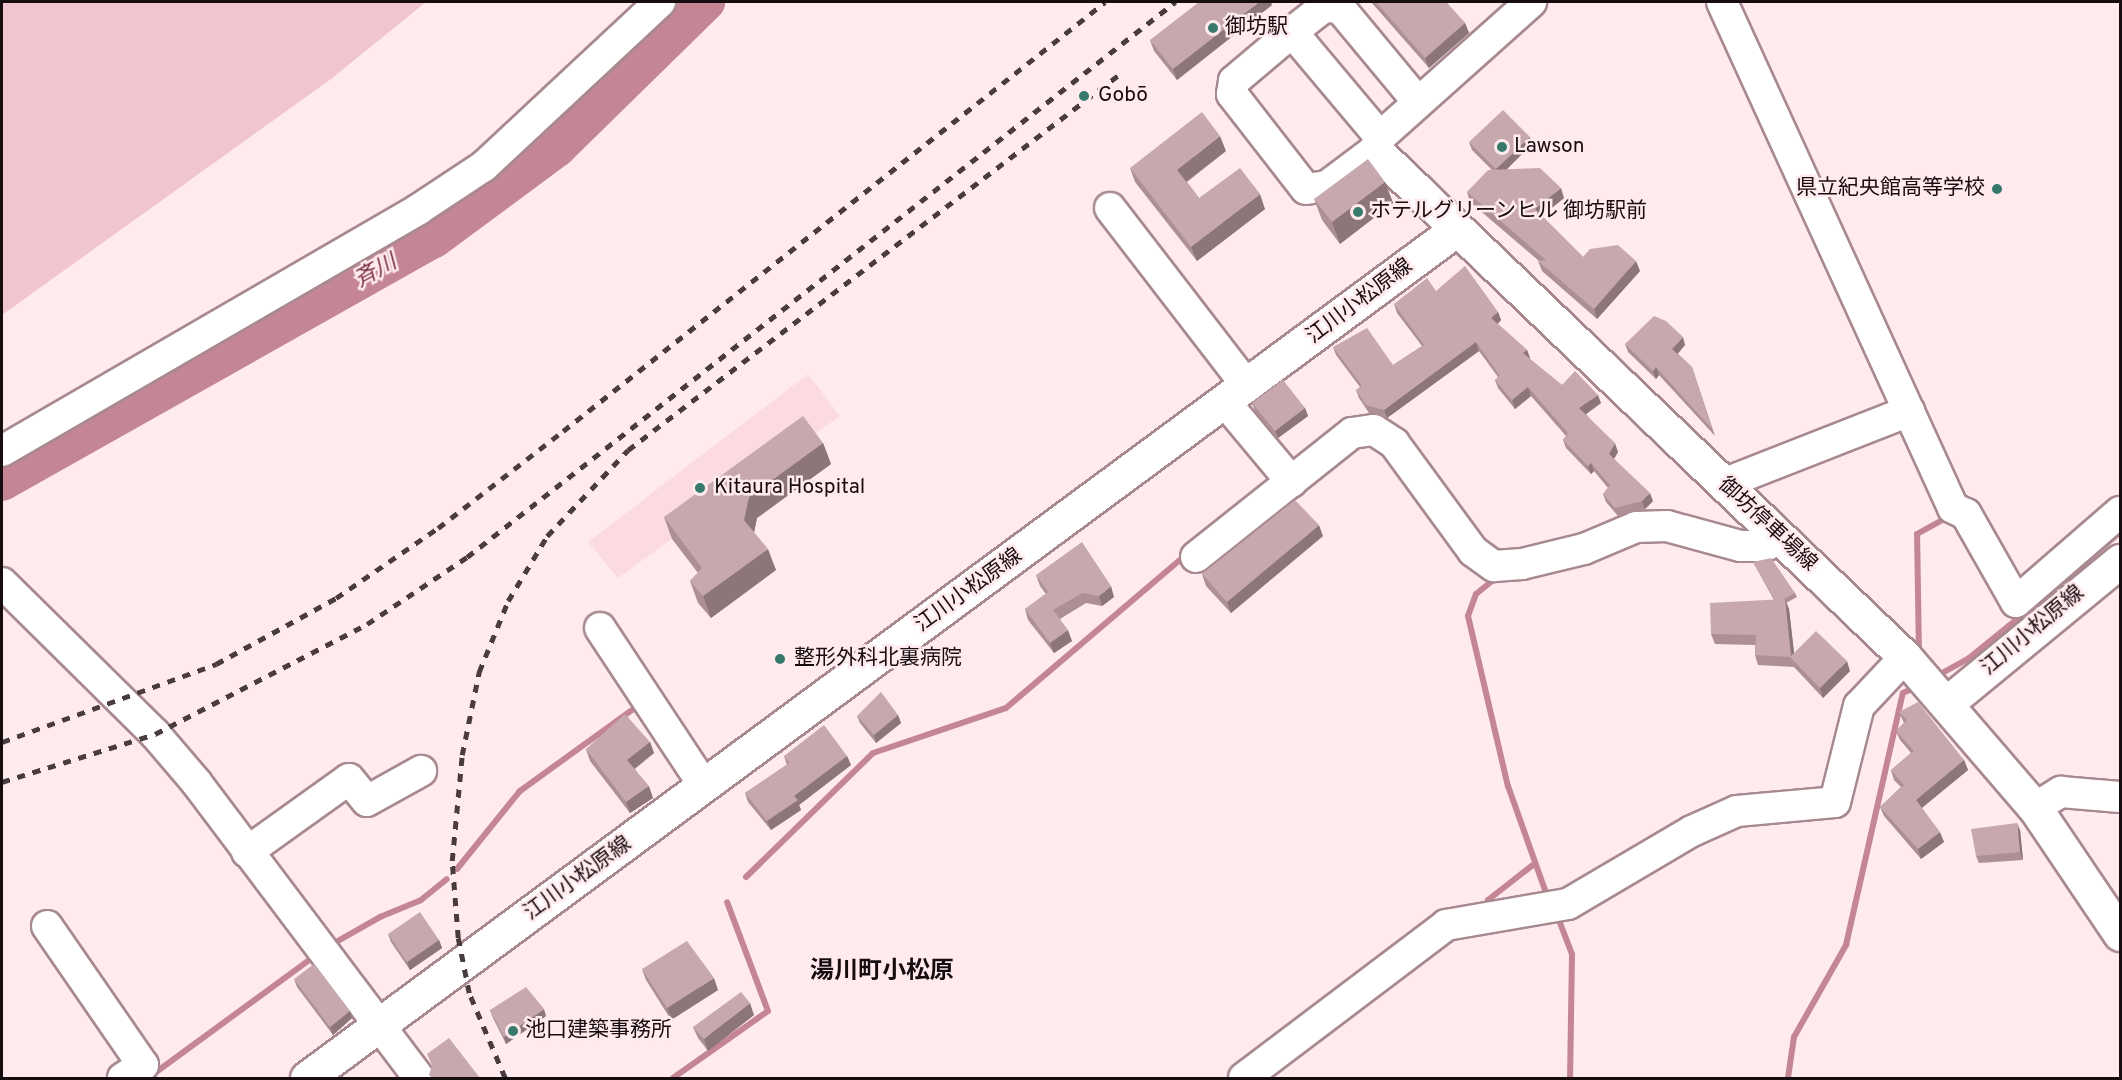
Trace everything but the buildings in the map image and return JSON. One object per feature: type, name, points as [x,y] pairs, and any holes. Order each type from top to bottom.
[{"type":"main road","name":"御坊停車場線","points":[[1377,143],[1456,229],[1905,657],[2036,808],[2121,934]]},
{"type":"main road","name":"江川小松原線","points":[[307,1078],[1236,394],[1456,229]]},
{"type":"main road","name":"江川小松原線","points":[[1947,703],[2121,561]]},
{"type":"street","points":[[2,451],[419,209],[484,166],[660,2]]},
{"type":"street","points":[[1418,102],[1340,8],[1324,7],[1234,81],[1232,94],[1306,189],[1327,186],[1531,2]]},
{"type":"street","points":[[1722,2],[1953,508],[1966,514],[2016,602],[2121,512]]},
{"type":"street","points":[[1292,32],[1377,143]]},
{"type":"street","points":[[1110,208],[1236,394],[1292,482]]},
{"type":"street","points":[[1723,484],[1909,411]]},
{"type":"street","points":[[1196,557],[1352,433],[1374,430],[1394,443],[1473,551],[1494,566],[1521,564],[1584,549],[1636,527],[1667,526],[1740,546],[1765,546],[1781,538]]},
{"type":"street","points":[[2,583],[155,734],[196,782],[340,977],[380,1024],[419,1078]]},
{"type":"street","points":[[600,628],[704,786]]},
{"type":"street","points":[[1244,1078],[1446,926],[1568,904],[1692,831],[1737,811],[1835,802],[1859,706],[1905,657]]},
{"type":"street","points":[[247,852],[349,779],[367,801],[421,771]]},
{"type":"street","points":[[2036,808],[2061,792],[2121,796]]},
{"type":"street","points":[[47,926],[143,1065],[123,1078]]},
{"type":"shaded area","points":[[2,2],[426,2],[331,79],[2,315]]},
{"type":"shaded area","name":"Kitaura Hospital","points":[[808,374],[840,416],[618,578],[588,542]]},
{"type":"waterway","name":"斉川","points":[[2,482],[434,239],[557,148],[706,2]]},
{"type":"waterway","points":[[1919,656],[1917,534],[1951,515]]},
{"type":"waterway","points":[[2059,584],[2120,532]]},
{"type":"waterway","points":[[746,877],[873,753],[1006,708],[1186,555]]},
{"type":"waterway","points":[[1497,577],[1476,594],[1468,616],[1508,786],[1546,893]]},
{"type":"waterway","points":[[1935,677],[1969,658],[2026,612]]},
{"type":"waterway","points":[[1788,1078],[1794,1037],[1846,945],[1903,693],[1918,686]]},
{"type":"waterway","points":[[457,869],[520,791],[632,710]]},
{"type":"waterway","points":[[1487,909],[1488,900],[1534,864]]},
{"type":"waterway","points":[[329,946],[380,917],[421,900],[447,879]]},
{"type":"waterway","points":[[673,1078],[768,1011],[727,902]]},
{"type":"waterway","points":[[1557,915],[1572,954],[1570,1078]]},
{"type":"waterway","points":[[148,1078],[309,960]]},
{"type":"railway","points":[[2,742],[216,664],[336,598],[438,528],[1105,2]]},
{"type":"railway","points":[[2,782],[155,734],[367,624],[467,557],[1175,2]]},
{"type":"railway","points":[[505,1078],[469,993],[458,938],[452,861],[462,755],[479,672],[508,601],[547,536],[628,450],[1120,74]]},
{"type":"place","name":"御坊駅","points":[[1213,28]]},
{"type":"place","name":"Gobō","points":[[1084,96]]},
{"type":"place","name":"Lawson","points":[[1502,147]]},
{"type":"place","name":"県立紀央館高等学校","points":[[1997,189]]},
{"type":"place","name":"ホテルグリーンヒル 御坊駅前","points":[[1358,212]]},
{"type":"place","name":"Kitaura Hospital","points":[[700,488]]},
{"type":"place","name":"整形外科北裏病院","points":[[780,659]]},
{"type":"place","name":"池口建築事務所","points":[[513,1031]]},
{"type":"district","name":"湯川町小松原","points":[[882,973]]}]
